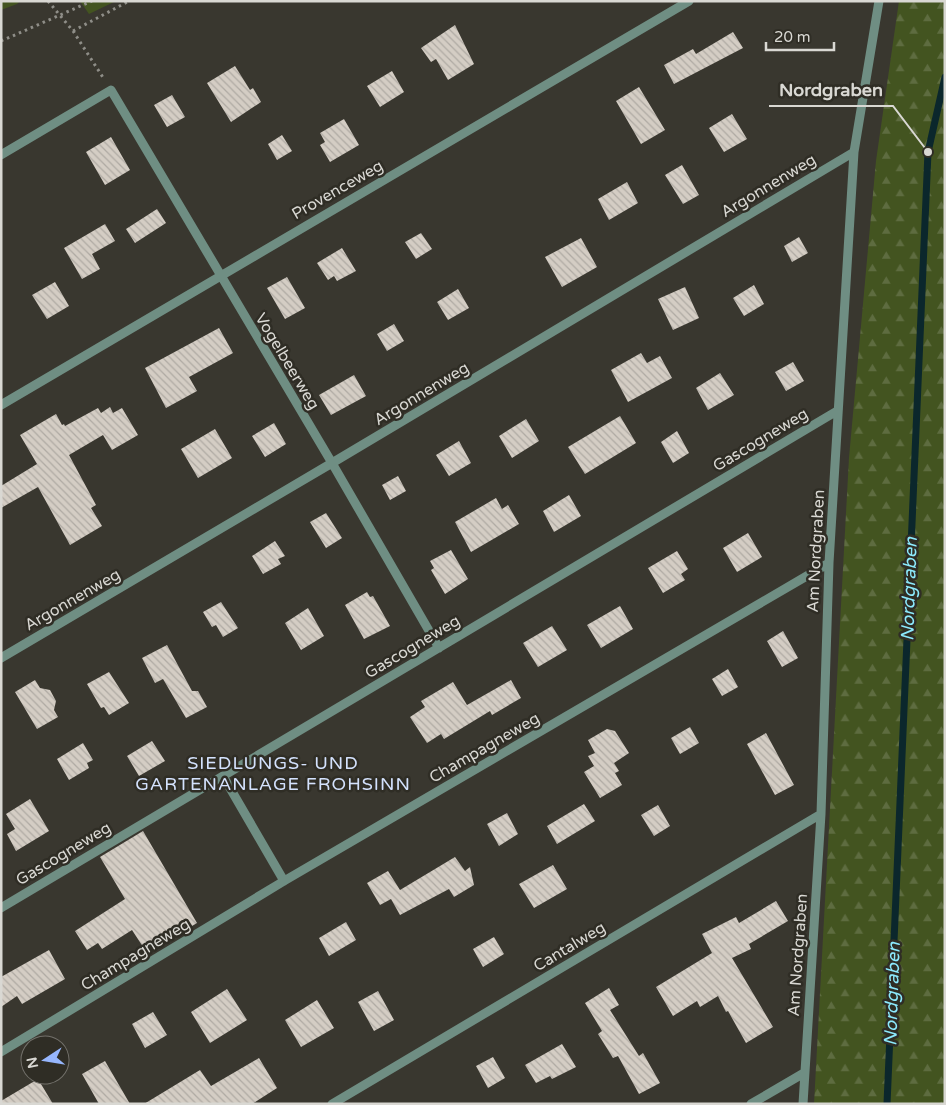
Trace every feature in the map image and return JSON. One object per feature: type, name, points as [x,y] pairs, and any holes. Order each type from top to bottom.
[{"type":"lane","name":"Provenceweg","points":[[1,405],[689,1]]},
{"type":"lane","name":"Am Nordgraben","points":[[802,1104],[821,814],[828,563],[854,152],[879,1]]},
{"type":"lane","name":"Vogelbeerweg","points":[[111,90],[332,463],[439,648]]},
{"type":"lane","points":[[1,155],[111,90]]},
{"type":"lane","name":"Argonnenweg","points":[[1,658],[854,152]]},
{"type":"lane","name":"Gascogneweg","points":[[1,908],[837,411]]},
{"type":"lane","name":"Champagneweg","points":[[1,1052],[284,881],[828,563]]},
{"type":"lane","points":[[224,776],[284,881]]},
{"type":"lane","name":"Cantalweg","points":[[332,1104],[821,814]]},
{"type":"lane","points":[[751,1104],[804,1072]]},
{"type":"path","points":[[48,1],[73,31],[111,90]]},
{"type":"path","points":[[1,40],[92,1]]},
{"type":"path","points":[[73,31],[129,1]]},
{"type":"green space","points":[[1,1],[20,1],[1,10]]},
{"type":"green space","points":[[80,1],[116,1],[89,14]]},
{"type":"green space","points":[[899,1],[945,1],[945,1104],[814,1104],[849,458],[876,161]]},
{"type":"building","points":[[455,25],[474,64],[448,80],[436,59],[431,62],[421,48]]},
{"type":"building","points":[[733,32],[743,48],[674,84],[664,65],[693,49],[696,54]]},
{"type":"building","points":[[235,66],[250,90],[253,88],[261,102],[231,122],[207,83]]},
{"type":"building","points":[[392,71],[404,92],[380,107],[367,86]]},
{"type":"building","points":[[639,87],[665,130],[641,144],[616,101]]},
{"type":"building","points":[[172,95],[185,117],[167,127],[154,105]]},
{"type":"building","points":[[732,114],[747,139],[724,152],[709,128]]},
{"type":"building","points":[[344,119],[359,145],[330,162],[320,145],[325,142],[320,133]]},
{"type":"building","points":[[282,135],[292,151],[277,160],[268,144]]},
{"type":"building","points":[[111,137],[130,170],[105,185],[86,152]]},
{"type":"building","points":[[682,165],[699,195],[683,204],[665,175]]},
{"type":"building","points":[[627,182],[638,203],[609,220],[598,199]]},
{"type":"building","points":[[157,209],[166,223],[135,243],[126,229]]},
{"type":"building","points":[[105,224],[115,241],[92,254],[100,269],[82,279],[64,248]]},
{"type":"building","points":[[421,233],[432,249],[416,259],[405,242]]},
{"type":"building","points":[[799,237],[808,253],[792,262],[784,246]]},
{"type":"building","points":[[581,238],[597,267],[562,287],[545,257]]},
{"type":"building","points":[[342,248],[356,271],[337,281],[334,276],[328,280],[317,263]]},
{"type":"building","points":[[287,277],[305,308],[285,319],[267,288]]},
{"type":"building","points":[[55,282],[69,306],[47,319],[32,295]]},
{"type":"building","points":[[754,285],[764,304],[744,316],[733,298]]},
{"type":"building","points":[[685,287],[699,318],[673,330],[658,299]]},
{"type":"building","points":[[458,289],[469,308],[448,320],[437,302]]},
{"type":"building","points":[[394,324],[404,341],[387,351],[377,334]]},
{"type":"building","points":[[219,328],[233,353],[189,377],[197,391],[166,408],[145,368]]},
{"type":"building","points":[[641,353],[647,363],[660,356],[672,378],[628,402],[611,370]]},
{"type":"building","points":[[793,362],[804,381],[786,391],[775,372]]},
{"type":"building","points":[[720,373],[734,395],[708,410],[696,388]]},
{"type":"building","points":[[354,375],[366,396],[331,415],[319,395]]},
{"type":"building","points":[[110,407],[113,413],[122,408],[138,435],[112,450],[103,435],[69,455],[96,505],[91,508],[102,526],[70,545],[38,487],[1,508],[1,486],[37,464],[20,435],[56,414],[62,425],[64,424],[65,426],[98,408],[101,413]]},
{"type":"building","points":[[620,416],[636,443],[585,474],[568,447]]},
{"type":"building","points":[[526,419],[539,441],[512,458],[499,436]]},
{"type":"building","points":[[274,423],[286,444],[265,457],[252,436]]},
{"type":"building","points":[[215,429],[232,458],[198,478],[181,449]]},
{"type":"building","points":[[677,431],[689,453],[673,463],[661,442]]},
{"type":"building","points":[[459,441],[471,463],[449,476],[436,455]]},
{"type":"building","points":[[398,476],[406,491],[390,500],[382,485]]},
{"type":"building","points":[[569,495],[581,516],[554,532],[543,511]]},
{"type":"building","points":[[496,498],[502,509],[508,505],[519,524],[471,552],[455,522]]},
{"type":"building","points":[[326,513],[342,538],[326,548],[310,522]]},
{"type":"building","points":[[748,533],[762,557],[737,572],[723,548]]},
{"type":"building","points":[[275,541],[285,556],[278,559],[281,564],[263,574],[252,556]]},
{"type":"building","points":[[451,550],[468,579],[445,594],[431,570],[434,568],[430,561]]},
{"type":"building","points":[[677,551],[688,569],[681,574],[685,580],[663,593],[648,568]]},
{"type":"building","points":[[367,592],[370,597],[373,596],[390,626],[364,639],[345,605]]},
{"type":"building","points":[[221,602],[238,628],[223,637],[216,625],[212,627],[203,612]]},
{"type":"building","points":[[620,606],[633,629],[601,648],[587,625]]},
{"type":"building","points":[[308,608],[324,636],[301,650],[285,623]]},
{"type":"building","points":[[552,626],[567,650],[538,667],[523,643]]},
{"type":"building","points":[[783,631],[798,658],[782,667],[767,641]]},
{"type":"building","points":[[167,645],[192,691],[198,691],[207,707],[186,718],[163,679],[155,683],[142,658]]},
{"type":"building","points":[[728,669],[738,687],[722,696],[712,679]]},
{"type":"building","points":[[109,672],[129,703],[109,715],[104,707],[101,708],[87,684]]},
{"type":"building","points":[[35,680],[40,688],[50,690],[56,701],[54,710],[58,717],[37,729],[15,692]]},
{"type":"building","points":[[511,680],[521,698],[492,715],[490,711],[444,739],[441,734],[427,743],[410,717],[425,707],[421,701],[453,682],[467,705]]},
{"type":"building","points":[[690,727],[699,743],[680,754],[671,738]]},
{"type":"building","points":[[607,729],[615,731],[629,753],[614,763],[619,771],[615,773],[622,785],[600,798],[584,772],[594,766],[588,756],[595,753],[588,740]]},
{"type":"building","points":[[766,733],[794,785],[775,795],[747,744]]},
{"type":"building","points":[[152,741],[165,761],[139,776],[127,756]]},
{"type":"building","points":[[83,743],[93,760],[87,763],[89,768],[69,780],[57,759]]},
{"type":"building","points":[[30,799],[49,831],[16,851],[7,834],[15,829],[6,814]]},
{"type":"building","points":[[584,804],[595,821],[557,844],[547,826]]},
{"type":"building","points":[[658,805],[670,826],[654,836],[641,815]]},
{"type":"building","points":[[507,813],[518,834],[499,846],[487,824]]},
{"type":"building","points":[[143,831],[197,923],[147,953],[132,930],[102,949],[98,943],[87,950],[75,931],[125,899],[100,857]]},
{"type":"building","points":[[455,857],[465,871],[470,867],[474,885],[454,897],[449,889],[400,915],[391,899],[380,905],[367,883],[388,871],[400,890]]},
{"type":"building","points":[[553,865],[567,889],[534,908],[519,884]]},
{"type":"building","points":[[776,901],[788,921],[749,944],[751,949],[732,958],[773,1027],[746,1043],[718,996],[700,1007],[697,1001],[673,1016],[656,987],[712,953],[702,934],[736,917],[739,923]]},
{"type":"building","points":[[346,922],[356,940],[329,956],[319,938]]},
{"type":"building","points":[[494,937],[504,954],[483,967],[473,949]]},
{"type":"building","points":[[49,950],[65,979],[22,1004],[17,996],[1,1007],[1,977]]},
{"type":"building","points":[[609,988],[619,1005],[610,1010],[639,1056],[643,1053],[660,1083],[639,1094],[618,1056],[613,1058],[598,1034],[602,1031],[585,1003]]},
{"type":"building","points":[[227,989],[247,1020],[210,1043],[191,1012]]},
{"type":"building","points":[[378,991],[394,1020],[374,1031],[358,1002]]},
{"type":"building","points":[[317,1000],[334,1028],[301,1047],[285,1020]]},
{"type":"building","points":[[153,1012],[167,1035],[145,1048],[132,1024]]},
{"type":"building","points":[[562,1044],[576,1067],[552,1079],[550,1076],[536,1083],[525,1065]]},
{"type":"building","points":[[493,1057],[505,1078],[488,1088],[476,1066]]},
{"type":"building","points":[[259,1058],[277,1088],[252,1104],[144,1104],[200,1070],[211,1086]]},
{"type":"building","points":[[105,1061],[130,1104],[99,1104],[82,1074]]},
{"type":"building","points":[[28,1085],[42,1085],[53,1104],[1,1104],[1,1101]]},
{"type":"waterway","name":"Nordgraben","points":[[887,1104],[928,152],[945,77]]},
{"type":"place","name":"Nordgraben","points":[[928,152]]},
{"type":"district","name":"SIEDLUNGS- UND GARTENANLAGE FROHSINN","points":[[273,773]]}]
